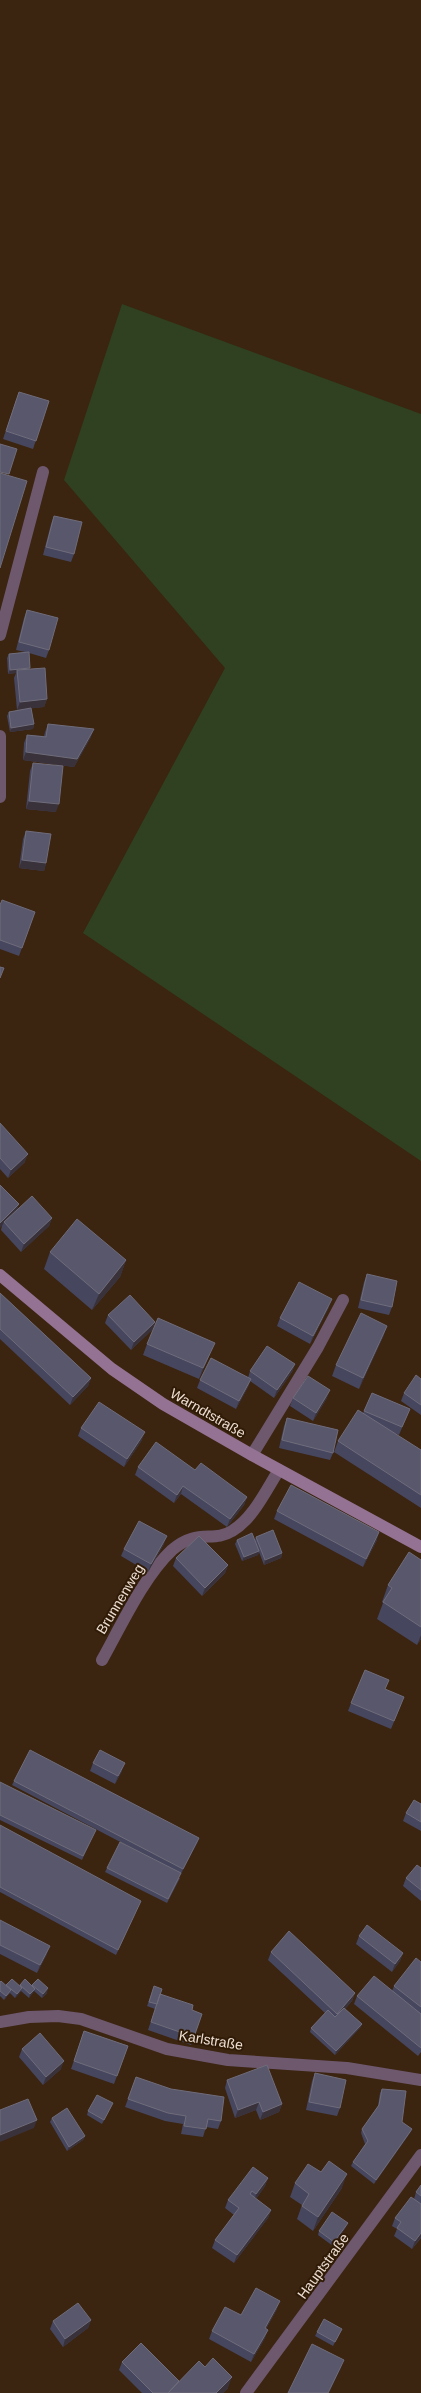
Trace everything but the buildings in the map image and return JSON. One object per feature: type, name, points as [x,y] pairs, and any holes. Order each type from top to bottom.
[{"type":"main road","name":"Warndtstraße","points":[[0,1275],[112,1369],[163,1404],[252,1456],[421,1547]]},
{"type":"street","points":[[0,635],[44,472]]},
{"type":"street","points":[[0,736],[0,797]]},
{"type":"street","points":[[252,1456],[318,1347],[342,1300]]},
{"type":"street","name":"Brunnenweg","points":[[102,1660],[154,1570],[172,1551],[190,1538],[220,1535],[232,1531],[243,1522],[279,1470]]},
{"type":"street","name":"Karlstraße","points":[[0,2022],[29,2016],[58,2016],[81,2019],[168,2049],[228,2060],[347,2068],[421,2080]]},
{"type":"street","name":"Hauptstraße","points":[[246,2393],[421,2155]]},
{"type":"green space","points":[[122,304],[421,414],[421,1161],[83,933],[225,668],[64,480]]}]
